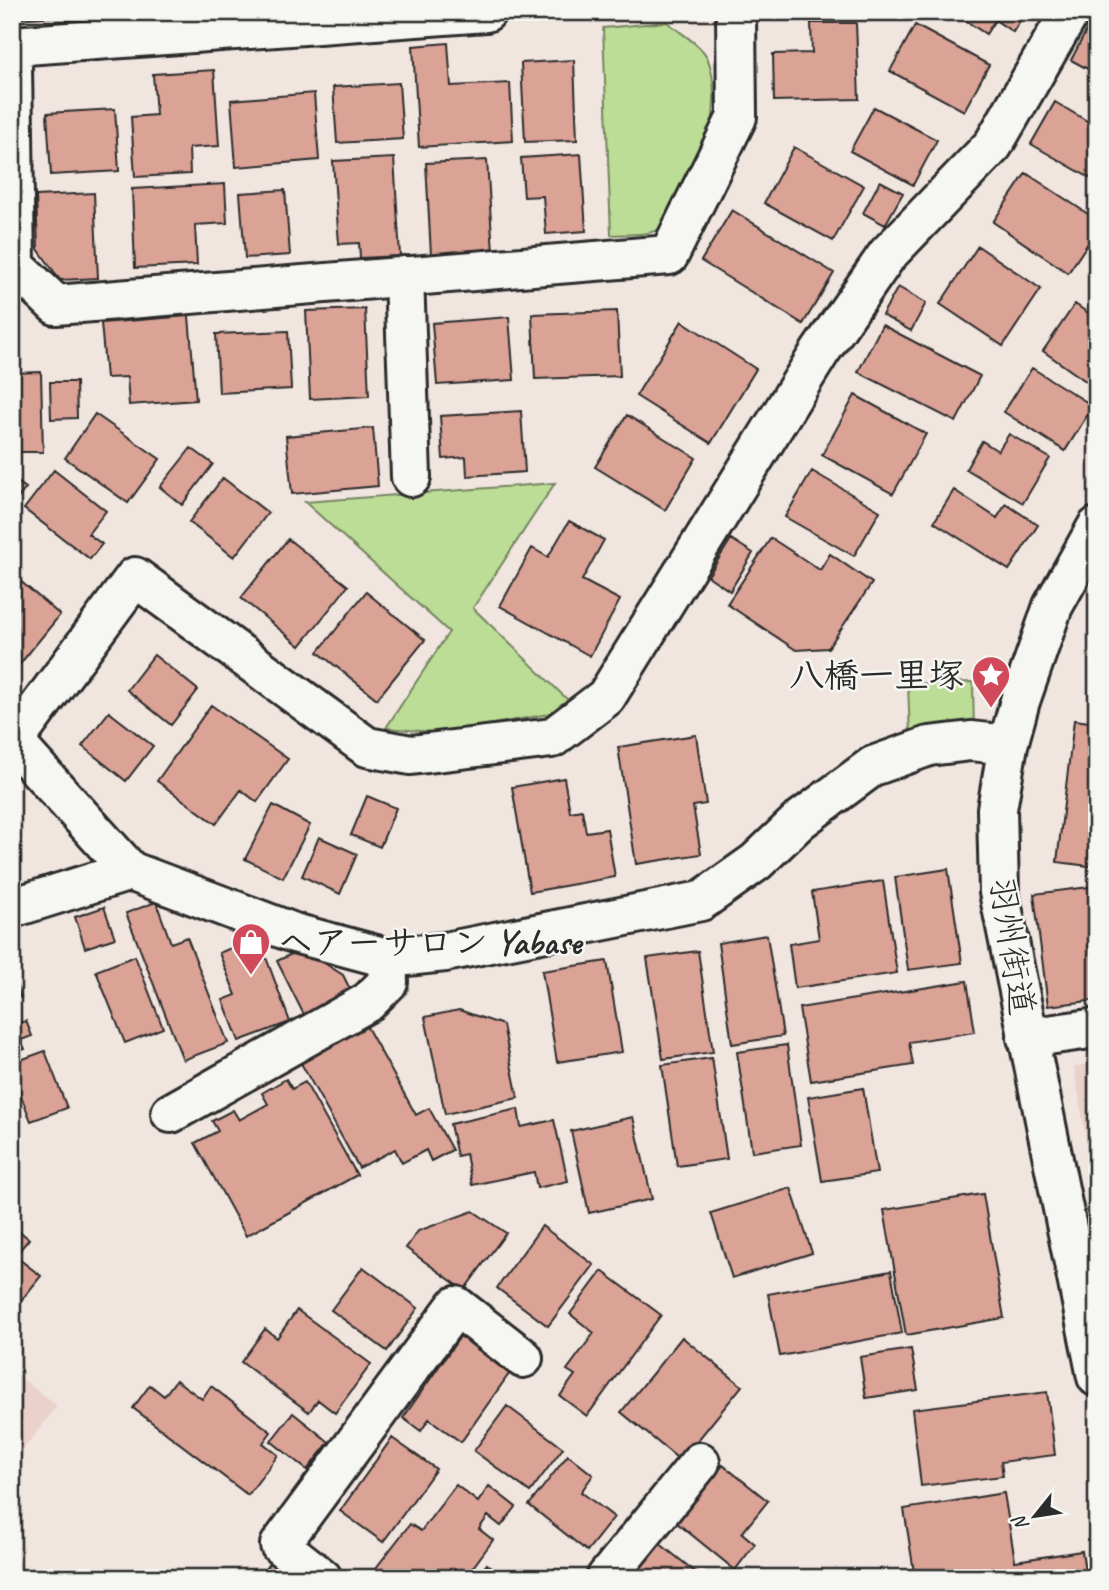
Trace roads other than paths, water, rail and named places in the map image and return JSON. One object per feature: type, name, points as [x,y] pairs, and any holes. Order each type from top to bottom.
[{"type":"street","points":[[12,46],[486,12]]},
{"type":"street","points":[[12,66],[15,266],[56,304],[669,255],[737,117],[736,12]]},
{"type":"street","points":[[1008,745],[971,741],[929,746],[873,766],[800,820],[756,862],[701,901],[445,952],[387,958],[294,933],[130,871],[13,741],[135,577],[368,747],[411,755],[552,738],[606,697],[820,352],[887,254],[993,145],[1070,12]]},
{"type":"street","points":[[404,276],[411,477]]},
{"type":"street","name":"羽州街道","points":[[1097,527],[1053,606],[1008,745],[997,809],[999,892],[1097,1377]]},
{"type":"street","points":[[12,908],[130,871]]},
{"type":"street","points":[[172,1113],[368,1002],[388,982],[387,958]]},
{"type":"street","points":[[1027,1038],[1097,1028]]},
{"type":"street","points":[[322,1578],[280,1545],[456,1306],[523,1358]]},
{"type":"street","points":[[606,1578],[701,1462]]},
{"type":"place","name":"八橋一里塚","points":[[991,709]]},
{"type":"place","name":"ヘアーサロン Yabase","points":[[251,976]]}]
